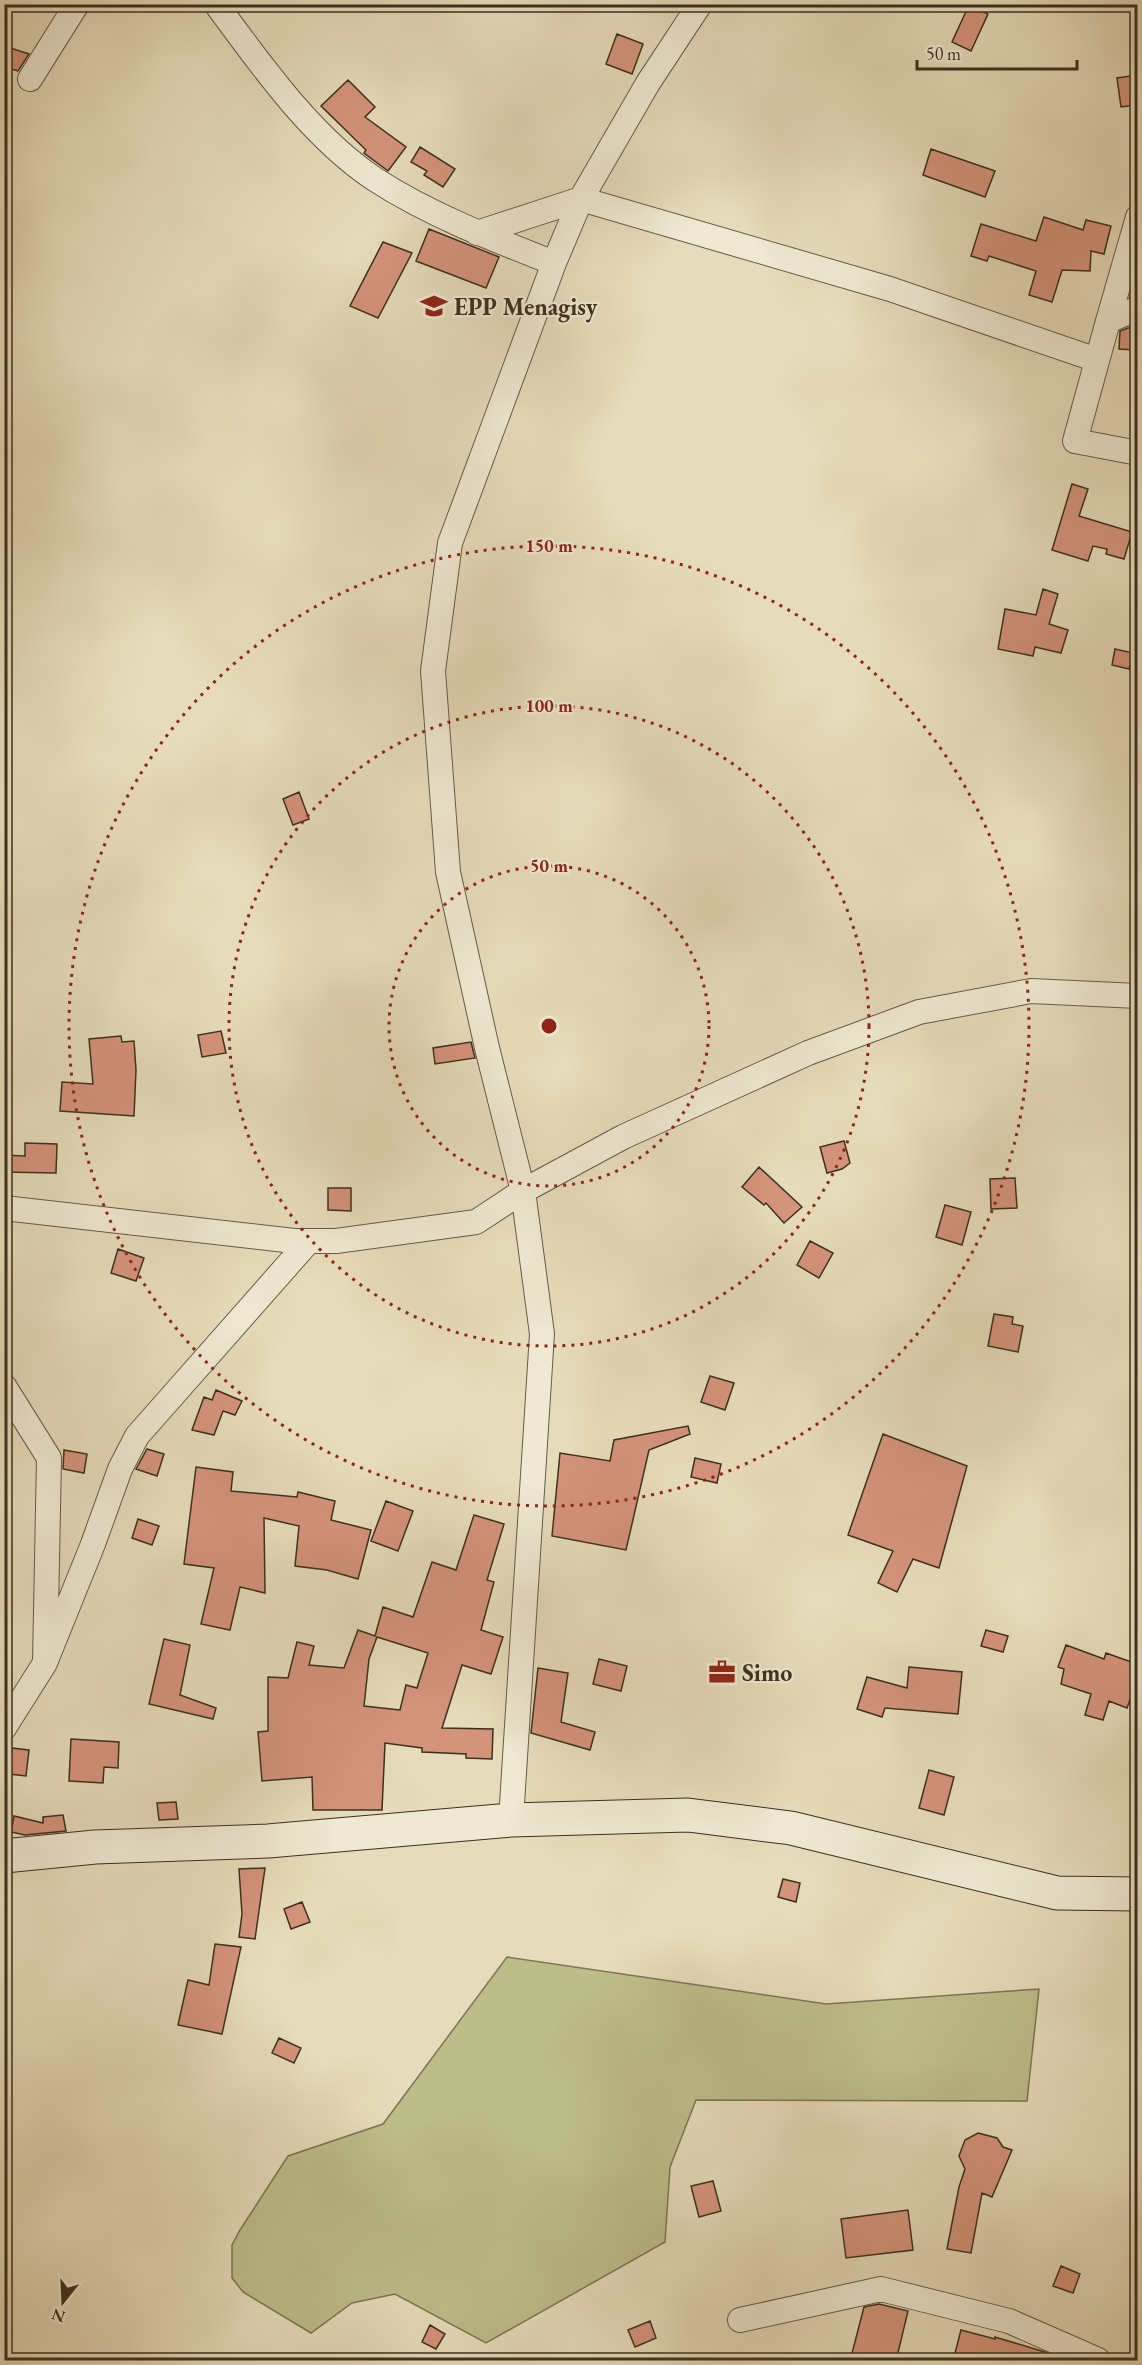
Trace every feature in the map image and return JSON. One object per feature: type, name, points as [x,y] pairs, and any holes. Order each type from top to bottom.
[{"type":"main road","points":[[4,1856],[95,1847],[268,1841],[511,1820],[688,1815],[745,1820],[847,1841],[1058,1893],[1137,1894]]},
{"type":"street","points":[[30,79],[77,4]]},
{"type":"street","points":[[216,4],[268,74],[333,146],[376,180],[477,233],[555,263]]},
{"type":"street","points":[[511,1820],[542,1334],[523,1191],[487,1048],[448,872],[433,671],[450,543],[555,263],[581,199],[648,83],[700,4]]},
{"type":"street","points":[[477,233],[581,199],[890,289],[1097,360]]},
{"type":"street","points":[[1137,217],[1075,441],[1137,453]]},
{"type":"street","points":[[1108,321],[1137,308]]},
{"type":"street","points":[[4,1208],[309,1241],[336,1241],[476,1222],[523,1191],[623,1137],[808,1053],[919,1012],[1031,991],[1137,996]]},
{"type":"street","points":[[4,1728],[45,1663],[93,1544],[120,1469],[137,1436],[309,1241]]},
{"type":"street","points":[[4,1386],[49,1458],[45,1663]]},
{"type":"street","points":[[740,2320],[881,2289],[1009,2321],[1098,2361]]},
{"type":"green space","points":[[507,1957],[826,2004],[1039,1989],[1027,2101],[696,2100],[670,2167],[665,2242],[486,2343],[395,2294],[352,2303],[311,2333],[243,2292],[232,2278],[232,2245],[288,2156],[383,2124]]},
{"type":"building","points":[[969,5],[988,14],[971,51],[952,42]]},
{"type":"building","points":[[617,34],[643,44],[632,74],[606,64]]},
{"type":"building","points":[[4,46],[29,54],[18,71],[4,67]]},
{"type":"building","points":[[1137,75],[1137,105],[1121,107],[1117,78]]},
{"type":"building","points":[[348,80],[375,107],[365,117],[406,147],[388,171],[364,153],[366,150],[321,106]]},
{"type":"building","points":[[420,147],[455,169],[443,187],[424,175],[427,171],[411,162]]},
{"type":"building","points":[[931,149],[995,171],[985,197],[923,175]]},
{"type":"building","points":[[1044,217],[1083,230],[1086,220],[1111,226],[1104,254],[1091,251],[1090,271],[1062,270],[1052,302],[1029,295],[1036,271],[989,256],[987,261],[971,256],[981,224],[1036,241]]},
{"type":"building","points":[[429,229],[499,257],[486,288],[416,261]]},
{"type":"building","points":[[383,242],[412,253],[378,318],[350,306]]},
{"type":"building","points":[[1137,328],[1137,350],[1119,349],[1120,331]]},
{"type":"building","points":[[1072,484],[1088,489],[1079,516],[1132,532],[1124,559],[1106,554],[1107,549],[1093,546],[1088,561],[1052,550]]},
{"type":"building","points":[[1043,589],[1058,594],[1049,624],[1068,630],[1061,653],[1035,647],[1033,656],[998,649],[1005,609],[1036,615]]},
{"type":"building","points":[[1115,649],[1133,653],[1129,669],[1112,665]]},
{"type":"building","points":[[299,792],[309,819],[293,825],[283,799]]},
{"type":"building","points":[[221,1031],[226,1053],[202,1057],[198,1035]]},
{"type":"building","points":[[121,1036],[122,1042],[134,1041],[136,1070],[134,1116],[60,1111],[62,1082],[93,1084],[89,1039]]},
{"type":"building","points":[[471,1042],[475,1058],[435,1064],[433,1048]]},
{"type":"building","points":[[844,1141],[850,1163],[842,1169],[827,1173],[820,1147]]},
{"type":"building","points":[[25,1143],[57,1144],[56,1173],[4,1172],[4,1155],[25,1156]]},
{"type":"building","points":[[759,1167],[802,1207],[784,1223],[766,1203],[764,1205],[742,1187]]},
{"type":"building","points":[[1015,1178],[1017,1208],[991,1209],[990,1179]]},
{"type":"building","points":[[328,1188],[351,1188],[351,1211],[328,1210]]},
{"type":"building","points":[[945,1205],[971,1212],[962,1245],[936,1237]]},
{"type":"building","points":[[810,1241],[833,1253],[819,1278],[797,1265]]},
{"type":"building","points":[[118,1249],[144,1258],[136,1281],[111,1273]]},
{"type":"building","points":[[994,1314],[1013,1317],[1012,1324],[1023,1326],[1018,1352],[988,1346]]},
{"type":"building","points":[[710,1376],[734,1383],[725,1410],[701,1402]]},
{"type":"building","points":[[216,1390],[242,1401],[235,1415],[223,1411],[214,1435],[192,1430],[204,1397],[212,1400]]},
{"type":"building","points":[[688,1426],[690,1434],[649,1450],[626,1550],[552,1536],[560,1453],[610,1461],[614,1440]]},
{"type":"building","points":[[883,1434],[967,1466],[939,1568],[913,1559],[897,1592],[878,1583],[893,1551],[848,1535]]},
{"type":"building","points":[[147,1449],[164,1454],[157,1476],[136,1469]]},
{"type":"building","points":[[64,1450],[87,1454],[84,1473],[63,1469]]},
{"type":"building","points":[[695,1458],[721,1464],[717,1483],[691,1477]]},
{"type":"building","points":[[196,1467],[233,1472],[231,1491],[297,1497],[298,1492],[335,1501],[331,1520],[371,1530],[358,1579],[327,1570],[295,1566],[299,1526],[264,1518],[265,1593],[240,1587],[230,1630],[201,1624],[214,1568],[184,1564]]},
{"type":"building","points":[[386,1501],[413,1511],[398,1551],[371,1541]]},
{"type":"building","points":[[474,1515],[504,1524],[487,1580],[494,1582],[481,1630],[503,1637],[491,1674],[462,1665],[442,1728],[493,1729],[492,1759],[466,1758],[466,1754],[422,1752],[422,1748],[385,1743],[382,1810],[313,1810],[312,1777],[262,1781],[258,1732],[268,1731],[268,1677],[288,1678],[297,1642],[314,1646],[309,1665],[344,1668],[358,1630],[375,1636],[383,1607],[413,1617],[432,1562],[456,1570]],"holes":[[[377,1637],[428,1653],[417,1688],[406,1685],[400,1710],[364,1706],[369,1659]]]},
{"type":"building","points":[[138,1519],[159,1526],[152,1545],[132,1538]]},
{"type":"building","points":[[986,1630],[1008,1636],[1003,1652],[981,1646]]},
{"type":"building","points":[[164,1639],[190,1645],[180,1695],[216,1708],[213,1719],[149,1704]]},
{"type":"building","points":[[1066,1645],[1104,1659],[1106,1653],[1137,1664],[1137,1681],[1127,1708],[1109,1701],[1103,1720],[1085,1715],[1091,1694],[1061,1684],[1064,1669],[1058,1667]]},
{"type":"building","points":[[599,1659],[627,1666],[621,1691],[593,1684]]},
{"type":"building","points":[[909,1667],[962,1672],[958,1714],[885,1708],[882,1717],[857,1709],[867,1677],[907,1688]]},
{"type":"building","points":[[538,1668],[568,1673],[561,1722],[595,1732],[590,1750],[531,1733]]},
{"type":"building","points":[[71,1739],[119,1742],[118,1768],[104,1767],[103,1783],[69,1781]]},
{"type":"building","points":[[12,1748],[29,1750],[26,1776],[9,1774]]},
{"type":"building","points":[[929,1770],[954,1777],[944,1815],[919,1808]]},
{"type":"building","points":[[176,1802],[178,1819],[159,1820],[157,1803]]},
{"type":"building","points":[[63,1815],[66,1831],[25,1835],[11,1832],[14,1816],[43,1823],[43,1817]]},
{"type":"building","points":[[265,1868],[255,1939],[239,1937],[242,1914],[239,1869]]},
{"type":"building","points":[[783,1879],[800,1883],[796,1902],[778,1897]]},
{"type":"building","points":[[302,1902],[310,1922],[291,1929],[284,1909]]},
{"type":"building","points":[[215,1944],[241,1947],[222,2034],[178,2025],[188,1980],[209,1985]]},
{"type":"building","points":[[279,2038],[301,2048],[294,2063],[272,2053]]},
{"type":"building","points":[[978,2133],[997,2138],[1003,2147],[1012,2150],[992,2197],[982,2193],[971,2253],[947,2249],[959,2187],[965,2169],[959,2156],[965,2140]]},
{"type":"building","points":[[713,2181],[721,2211],[699,2217],[691,2186]]},
{"type":"building","points":[[908,2210],[913,2250],[846,2258],[841,2219]]},
{"type":"building","points":[[1061,2266],[1080,2274],[1073,2293],[1053,2286]]},
{"type":"building","points":[[879,2304],[908,2311],[896,2361],[850,2361],[864,2307]]},
{"type":"building","points":[[650,2321],[656,2338],[635,2347],[628,2330]]},
{"type":"building","points":[[430,2325],[445,2334],[436,2349],[422,2342]]},
{"type":"building","points":[[961,2330],[995,2339],[995,2337],[1045,2352],[1058,2361],[953,2361]]},
{"type":"place","name":"EPP Menagisy","points":[[434,306]]},
{"type":"place","name":"Simo","points":[[722,1672]]}]
